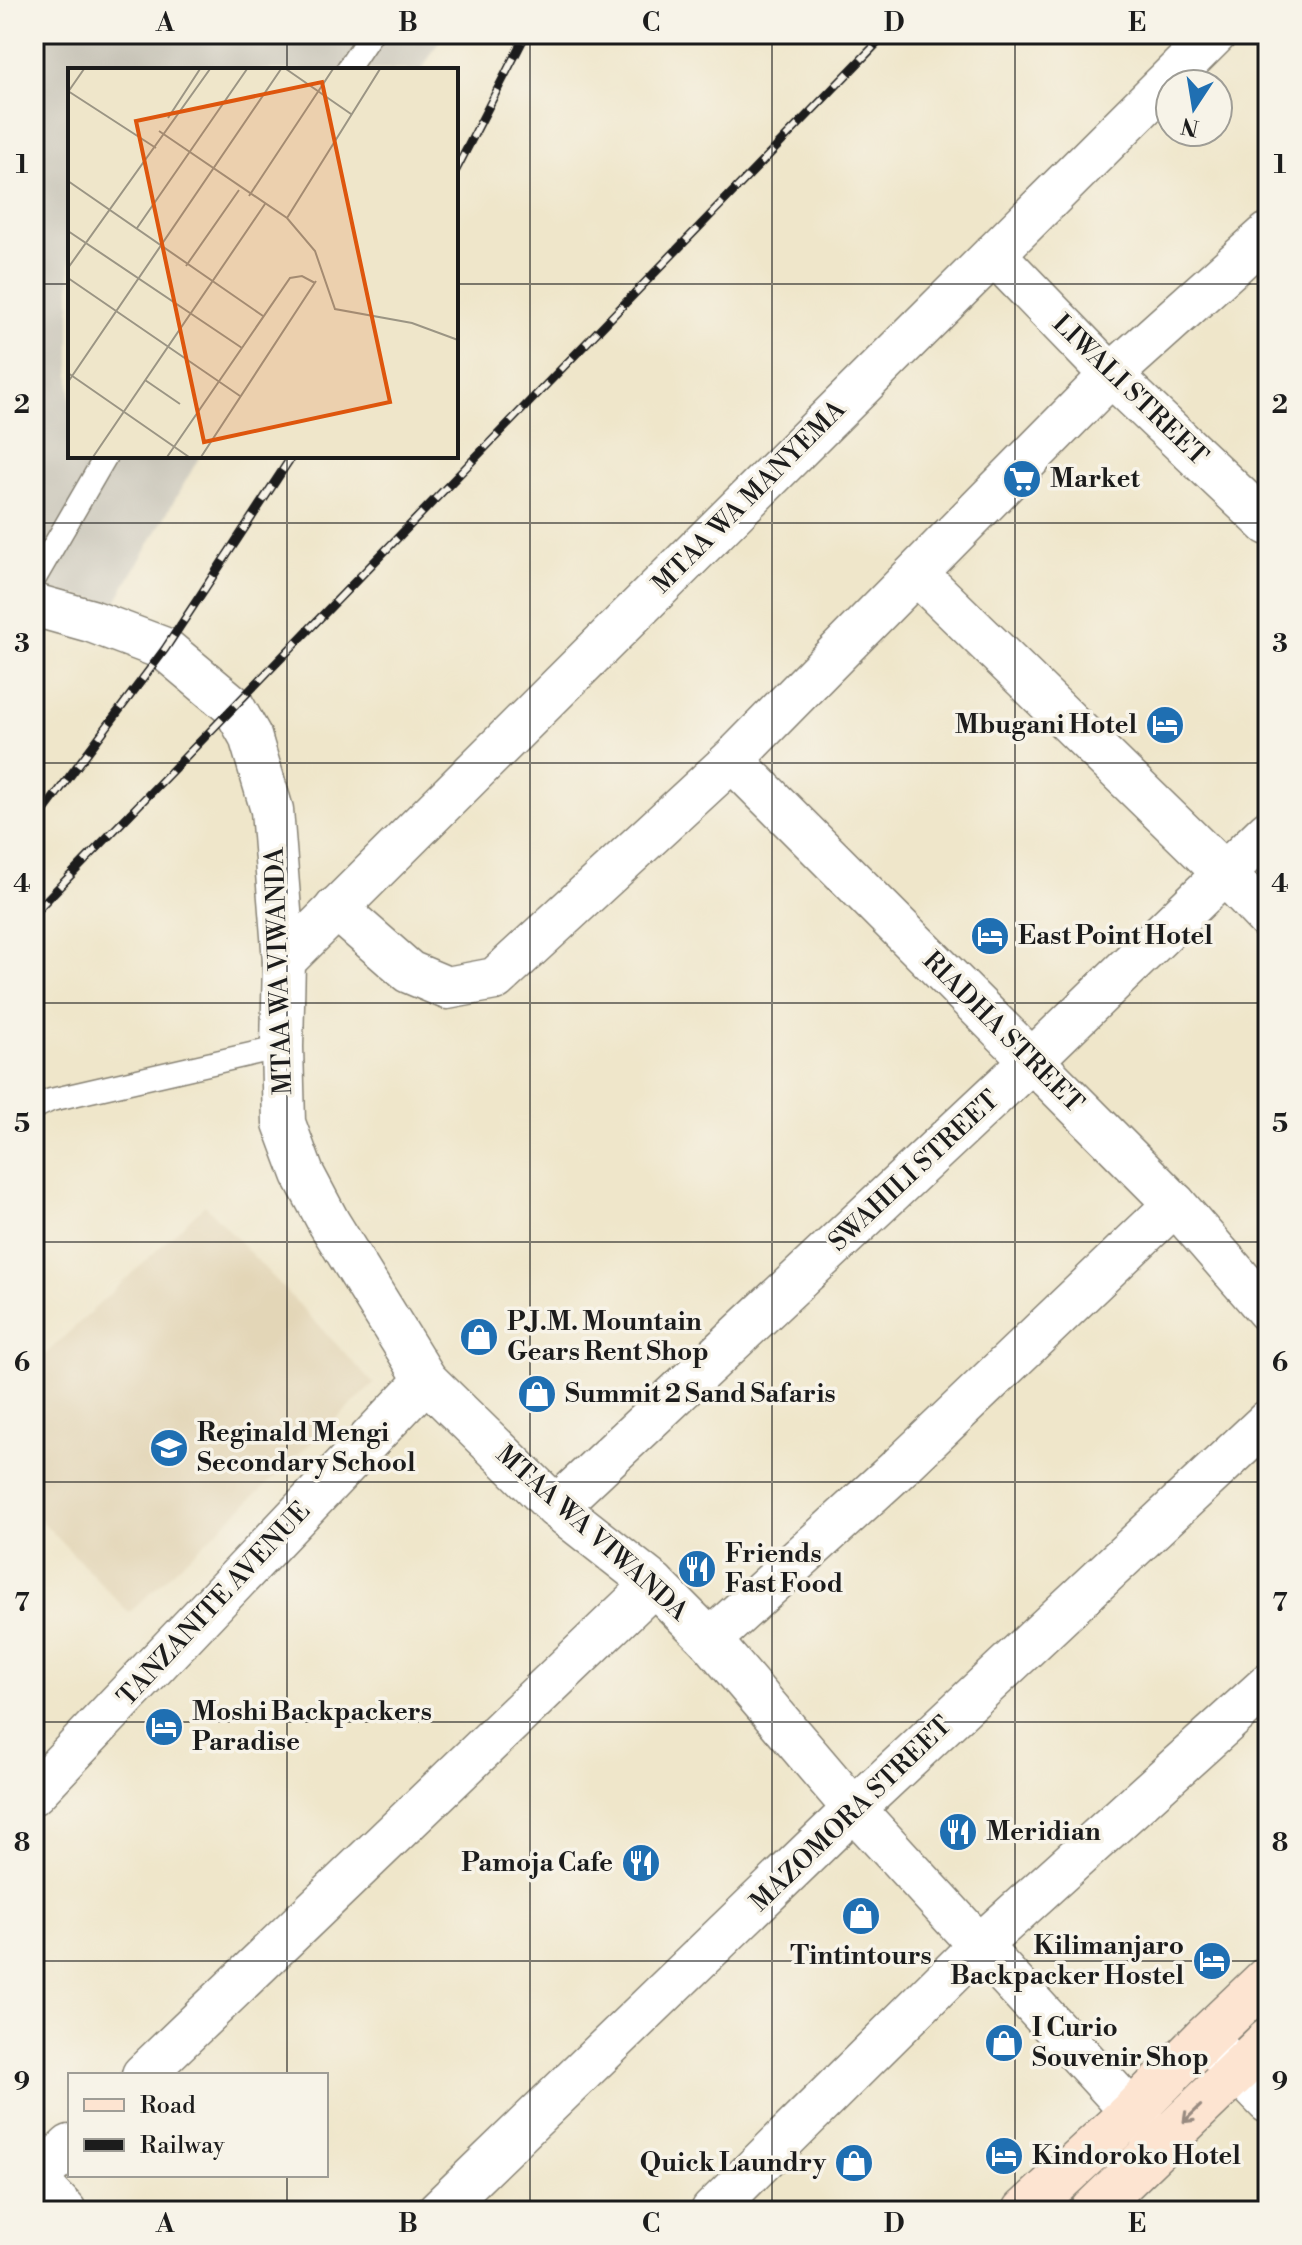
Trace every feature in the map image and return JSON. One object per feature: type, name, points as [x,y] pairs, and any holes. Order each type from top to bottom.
[{"type":"main road","points":[[1025,2211],[1132,2112],[1268,1978]]},
{"type":"main road","points":[[1092,2211],[1253,2056]]},
{"type":"street","name":"MTAA WA MANYEMA","points":[[284,961],[1215,34]]},
{"type":"street","points":[[336,908],[409,972],[447,988],[495,979],[732,760],[1111,375],[1268,234]]},
{"type":"street","name":"LIWALI STREET","points":[[994,254],[1111,375],[1268,524]]},
{"type":"street","points":[[917,574],[1268,919]]},
{"type":"street","name":"MTAA WA VIWANDA","points":[[34,605],[91,621],[165,649],[233,706],[250,736],[272,810],[284,961],[284,1123],[303,1174],[329,1223],[426,1380],[556,1507],[654,1584],[710,1640],[854,1809],[1161,2144]]},
{"type":"street","name":"RIADHA STREET","points":[[732,760],[1175,1204],[1268,1311]]},
{"type":"street","name":"SWAHILI STREET","points":[[556,1507],[1032,1060],[1268,831]]},
{"type":"street","points":[[710,1640],[901,1466],[1175,1204]]},
{"type":"street","name":"TANZANITE AVENUE","points":[[34,1793],[426,1380]]},
{"type":"street","name":"MAZOMORA STREET","points":[[438,2211],[854,1809],[1268,1421]]},
{"type":"street","points":[[145,2073],[654,1584]]},
{"type":"street","points":[[712,2211],[979,1946],[1268,1685]]},
{"type":"street","points":[[1205,2038],[1253,2056],[1268,2102]]},
{"type":"street","points":[[65,2211],[34,2179],[68,2148]]},
{"type":"lane","points":[[348,68],[371,34]]},
{"type":"lane","points":[[34,580],[105,458]]},
{"type":"lane","points":[[34,1108],[51,1100],[282,1047]]},
{"type":"shaded area","points":[[34,34],[443,34],[423,68],[68,68],[68,458],[199,458],[115,603],[34,587]]},
{"type":"shaded area","name":"Reginald Mengi Secondary School","points":[[205,1205],[374,1384],[129,1613],[34,1513],[34,1365]]},
{"type":"railway","points":[[458,166],[526,34]]},
{"type":"railway","points":[[34,913],[886,34]]},
{"type":"railway","points":[[34,824],[165,649],[291,458]]},
{"type":"place","name":"Market","points":[[1022,479]]},
{"type":"place","name":"Mbugani Hotel","points":[[1165,725]]},
{"type":"place","name":"East Point Hotel","points":[[990,936]]},
{"type":"place","name":"P.J.M. Mountain Gears Rent Shop","points":[[479,1337]]},
{"type":"place","name":"Summit 2 Sand Safaris","points":[[537,1394]]},
{"type":"place","name":"Reginald Mengi Secondary School","points":[[169,1448]]},
{"type":"place","name":"Friends Fast Food","points":[[697,1569]]},
{"type":"place","name":"Moshi Backpackers Paradise","points":[[164,1727]]},
{"type":"place","name":"Meridian","points":[[958,1832]]},
{"type":"place","name":"Pamoja Cafe","points":[[641,1863]]},
{"type":"place","name":"Tintintours","points":[[861,1916]]},
{"type":"place","name":"Kilimanjaro Backpacker Hostel","points":[[1212,1961]]},
{"type":"place","name":"I Curio Souvenir Shop","points":[[1004,2043]]},
{"type":"place","name":"Kindoroko Hotel","points":[[1004,2156]]},
{"type":"place","name":"Quick Laundry","points":[[854,2163]]}]
